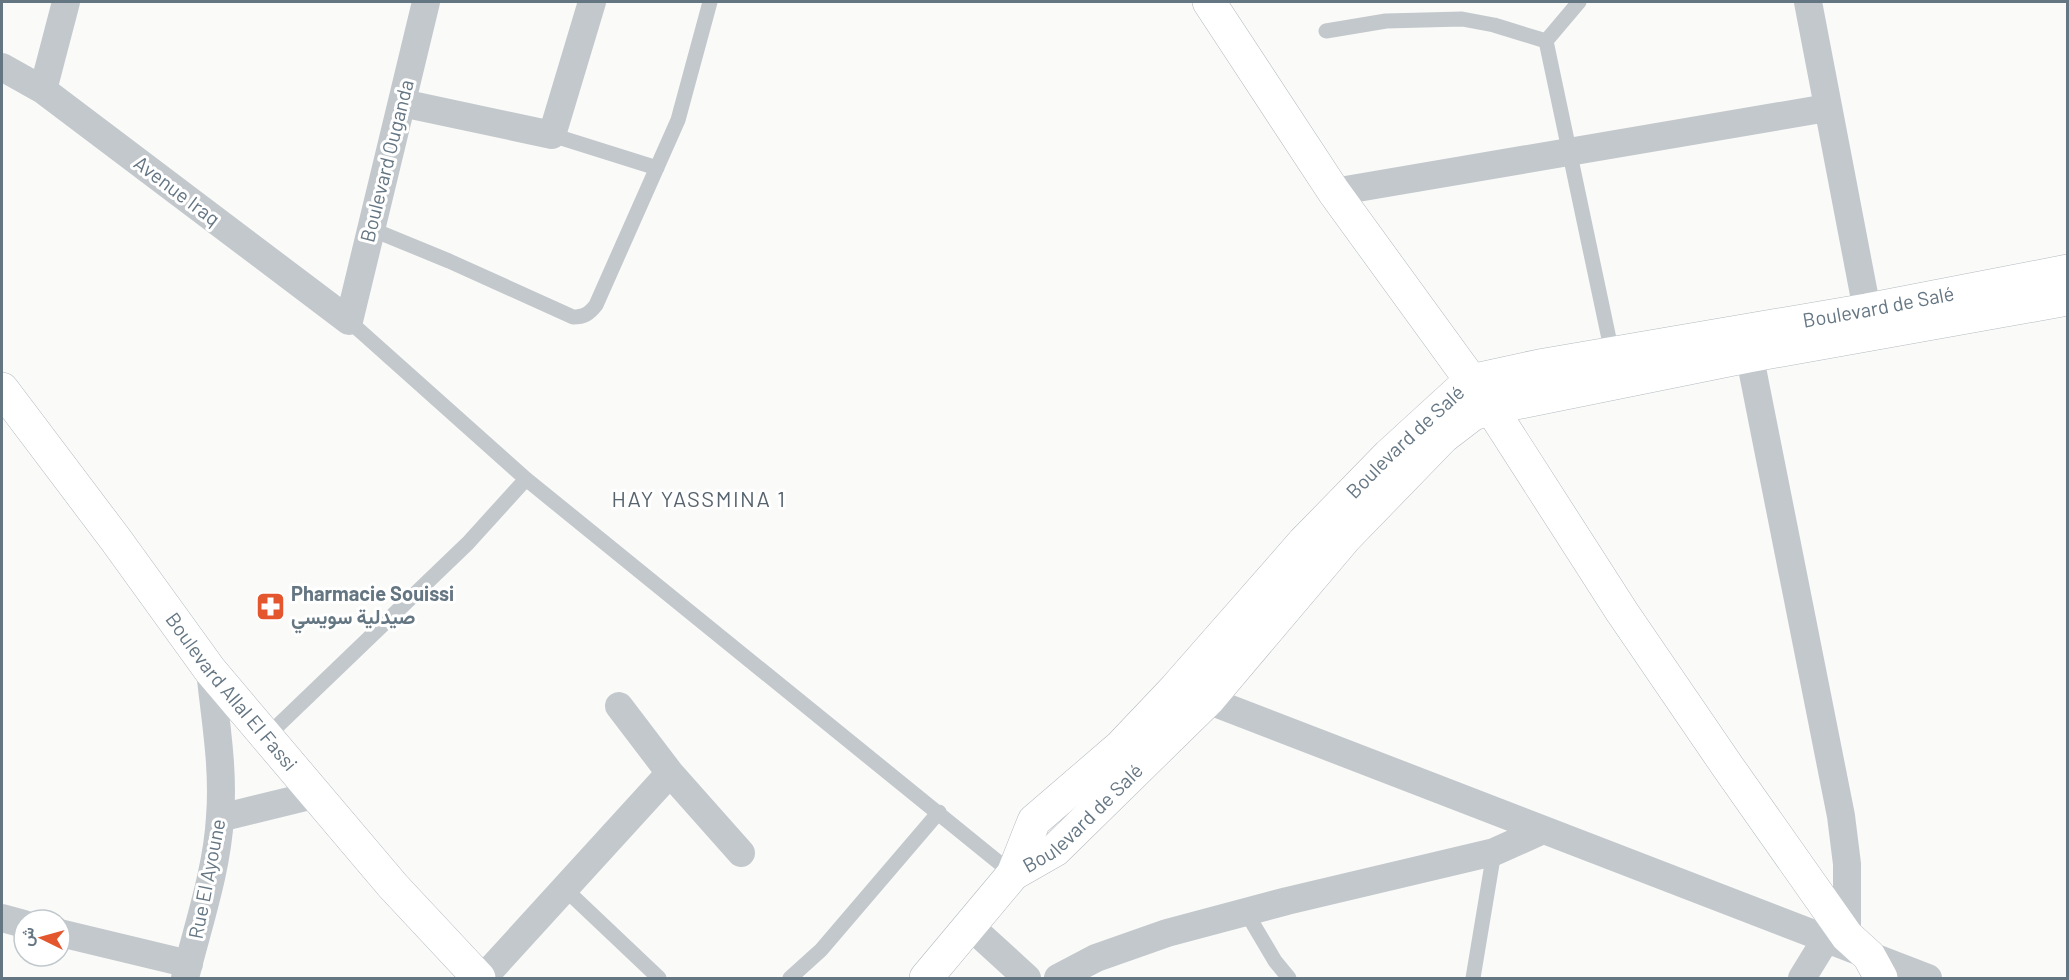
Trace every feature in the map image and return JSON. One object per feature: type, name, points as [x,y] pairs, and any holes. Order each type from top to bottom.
[{"type":"street","points":[[43,90],[66,2]]},
{"type":"street","name":"Boulevard Ouganda","points":[[349,321],[426,2]]},
{"type":"street","points":[[402,103],[552,135],[592,2]]},
{"type":"street","points":[[1209,2],[1334,192],[1491,408],[1622,612],[1856,952]]},
{"type":"street","points":[[1809,2],[1827,108],[1867,310]]},
{"type":"street","name":"Avenue Iraq","points":[[2,67],[43,90],[349,321]]},
{"type":"street","points":[[1334,192],[1827,108]]},
{"type":"street","name":"Boulevard de Salé","points":[[1013,874],[1056,850],[1208,700],[1345,538],[1443,437],[1473,414],[1746,344],[1867,310],[2067,271]]},
{"type":"street","name":"Boulevard de Salé","points":[[926,978],[1013,874],[1034,821],[1120,747],[1176,688],[1304,542],[1389,455],[1470,381],[1612,353],[1746,344],[2067,299]]},
{"type":"street","points":[[1746,344],[1841,816],[1856,952]]},
{"type":"street","name":"Boulevard Allal El Fassi","points":[[2,389],[210,670],[393,886],[481,978]]},
{"type":"street","name":"Rue El Ayoune","points":[[187,971],[216,852],[220,818],[221,777],[210,670]]},
{"type":"street","points":[[1176,688],[1928,978]]},
{"type":"street","points":[[619,706],[670,773],[741,853]]},
{"type":"street","points":[[481,978],[670,773]]},
{"type":"street","points":[[220,818],[314,795]]},
{"type":"street","points":[[1058,978],[1125,946],[1167,933],[1494,852],[1543,830]]},
{"type":"street","points":[[970,926],[1027,978]]},
{"type":"street","points":[[72,937],[187,971]]},
{"type":"street","points":[[1802,978],[1856,952]]},
{"type":"lane","points":[[371,229],[449,261],[573,317],[583,317],[591,312],[678,120],[710,2]]},
{"type":"lane","points":[[1546,41],[1579,2]]},
{"type":"lane","points":[[1326,31],[1386,21],[1462,19],[1494,25],[1546,41]]},
{"type":"lane","points":[[1546,41],[1612,353]]},
{"type":"lane","points":[[552,135],[657,168]]},
{"type":"lane","points":[[349,321],[526,479],[1013,874]]},
{"type":"lane","points":[[266,736],[468,543],[526,479]]},
{"type":"lane","points":[[790,978],[821,950],[939,812]]},
{"type":"lane","points":[[1473,978],[1494,852]]},
{"type":"lane","points":[[564,888],[659,978]]},
{"type":"lane","points":[[1246,912],[1275,961],[1288,978]]},
{"type":"place","name":"Pharmacie Souissi صيدلية سويسي","points":[[270,606]]},
{"type":"district","name":"HAY YASSMINA 1","points":[[699,499]]}]
